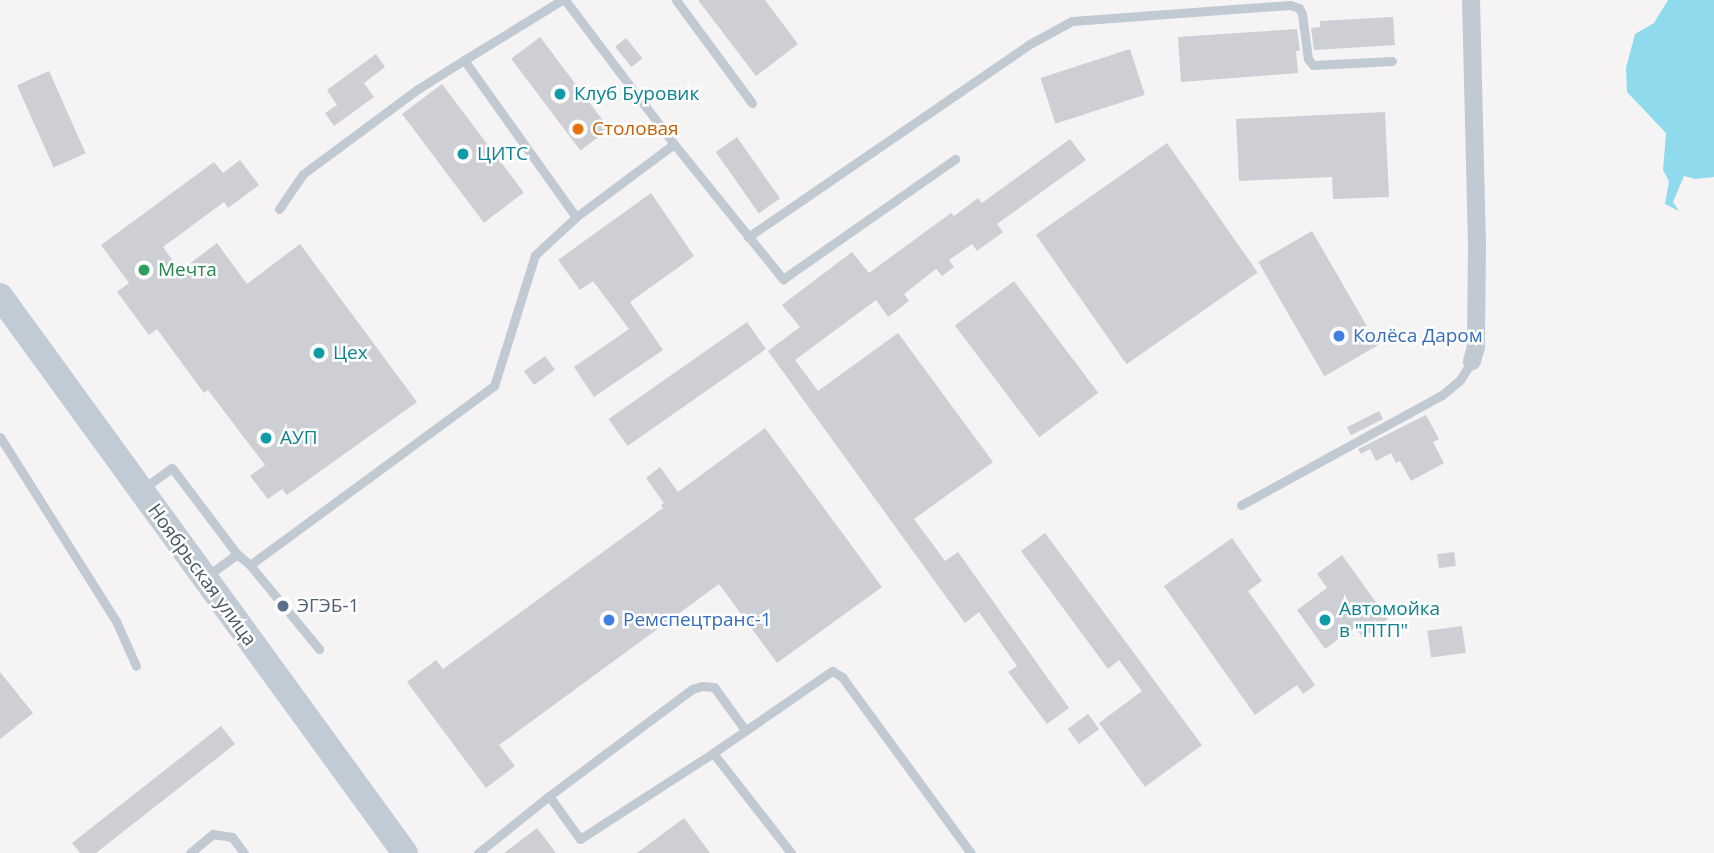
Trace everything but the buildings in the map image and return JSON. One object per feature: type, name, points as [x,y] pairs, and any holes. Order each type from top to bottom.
[{"type":"main road","name":"Ноябрьская улица","points":[[0,296],[405,853]]},
{"type":"street","points":[[1471,0],[1477,245],[1476,347],[1472,361]]},
{"type":"lane","points":[[279,209],[303,174],[418,89],[564,0],[674,144],[783,279],[956,159]]},
{"type":"lane","points":[[676,0],[752,103]]},
{"type":"lane","points":[[748,237],[1028,45],[1072,21],[1290,5],[1299,8],[1303,14],[1308,59],[1313,65],[1392,61]]},
{"type":"lane","points":[[464,60],[576,217]]},
{"type":"lane","points":[[250,565],[494,386],[535,255],[576,217],[674,144]]},
{"type":"lane","points":[[1241,505],[1442,395],[1460,380],[1472,361]]},
{"type":"lane","points":[[0,438],[116,621],[136,666]]},
{"type":"lane","points":[[140,491],[172,468],[237,554],[250,565],[318,649]]},
{"type":"lane","points":[[205,578],[237,554]]},
{"type":"lane","points":[[549,796],[580,839],[713,753],[832,671],[842,677],[971,853]]},
{"type":"lane","points":[[478,853],[692,689],[714,687],[745,730]]},
{"type":"lane","points":[[713,753],[791,853]]},
{"type":"lane","points":[[190,853],[213,834],[232,837],[244,853]]},
{"type":"water","points":[[1668,0],[1714,0],[1714,177],[1695,179],[1684,176],[1673,202],[1679,211],[1665,204],[1669,181],[1663,170],[1666,133],[1627,92],[1626,68],[1635,34],[1654,23]]},
{"type":"place","name":"Клуб Буровик","points":[[560,94]]},
{"type":"place","name":"Столовая","points":[[578,129]]},
{"type":"place","name":"ЦИТС","points":[[463,154]]},
{"type":"place","name":"Мечта","points":[[144,270]]},
{"type":"place","name":"Колёса Даром","points":[[1339,336]]},
{"type":"place","name":"Цех","points":[[319,353]]},
{"type":"place","name":"АУП","points":[[266,438]]},
{"type":"place","name":"ЭГЭБ-1","points":[[283,606]]},
{"type":"place","name":"Ремспецтранс-1","points":[[609,620]]},
{"type":"place","name":"Автомойка в \"ПТП\"","points":[[1325,620]]}]
